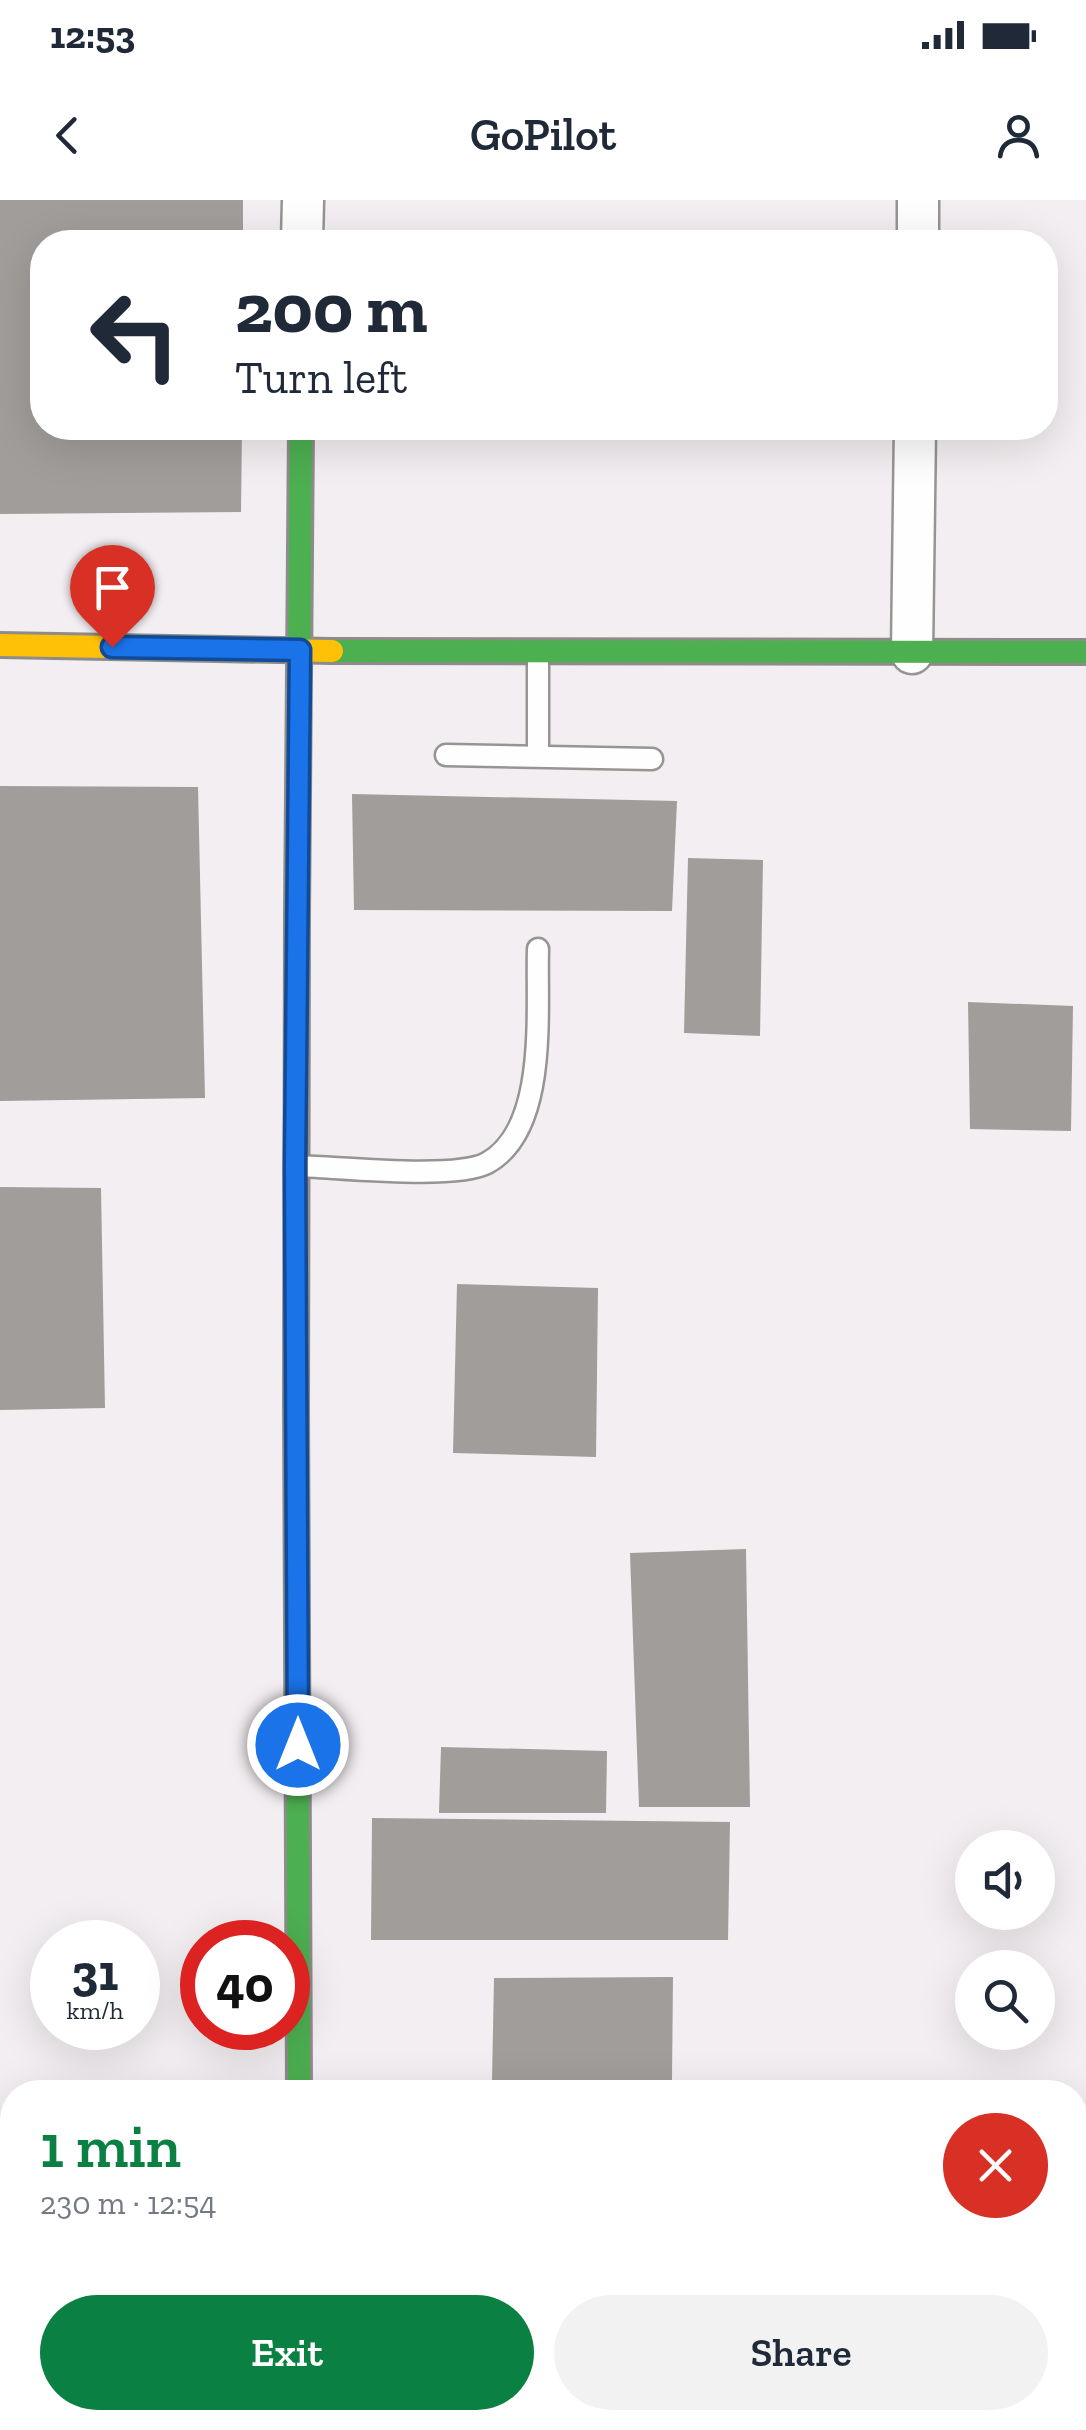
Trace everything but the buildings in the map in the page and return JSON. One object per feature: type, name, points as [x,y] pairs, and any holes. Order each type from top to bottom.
[{"type":"street","points":[[302,200],[302,230]]},
{"type":"street","points":[[918,200],[918,230]]},
{"type":"street","points":[[300,2080],[295,1166],[301,440]]},
{"type":"street","points":[[912,653],[915,440]]},
{"type":"street","points":[[0,644],[300,650],[1086,652]]},
{"type":"lane","points":[[538,651],[538,756]]},
{"type":"lane","points":[[446,755],[652,758]]},
{"type":"lane","points":[[295,1166],[456,1170],[486,1164],[506,1147],[525,1114],[534,1083],[538,949]]},
{"type":"shaded area","points":[[0,200],[1086,200],[1086,2080],[0,2080]]},
{"type":"traffic: fast","points":[[297,916],[301,440]]},
{"type":"traffic: fast","points":[[332,651],[1086,652]]},
{"type":"traffic: fast","points":[[296,1405],[299,2080]]},
{"type":"traffic: slow","points":[[0,645],[332,651]]},
{"type":"traffic: jam","points":[[296,1405],[297,916]]},
{"type":"route","points":[[112,647],[300,650],[295,1166],[298,1745]]}]
